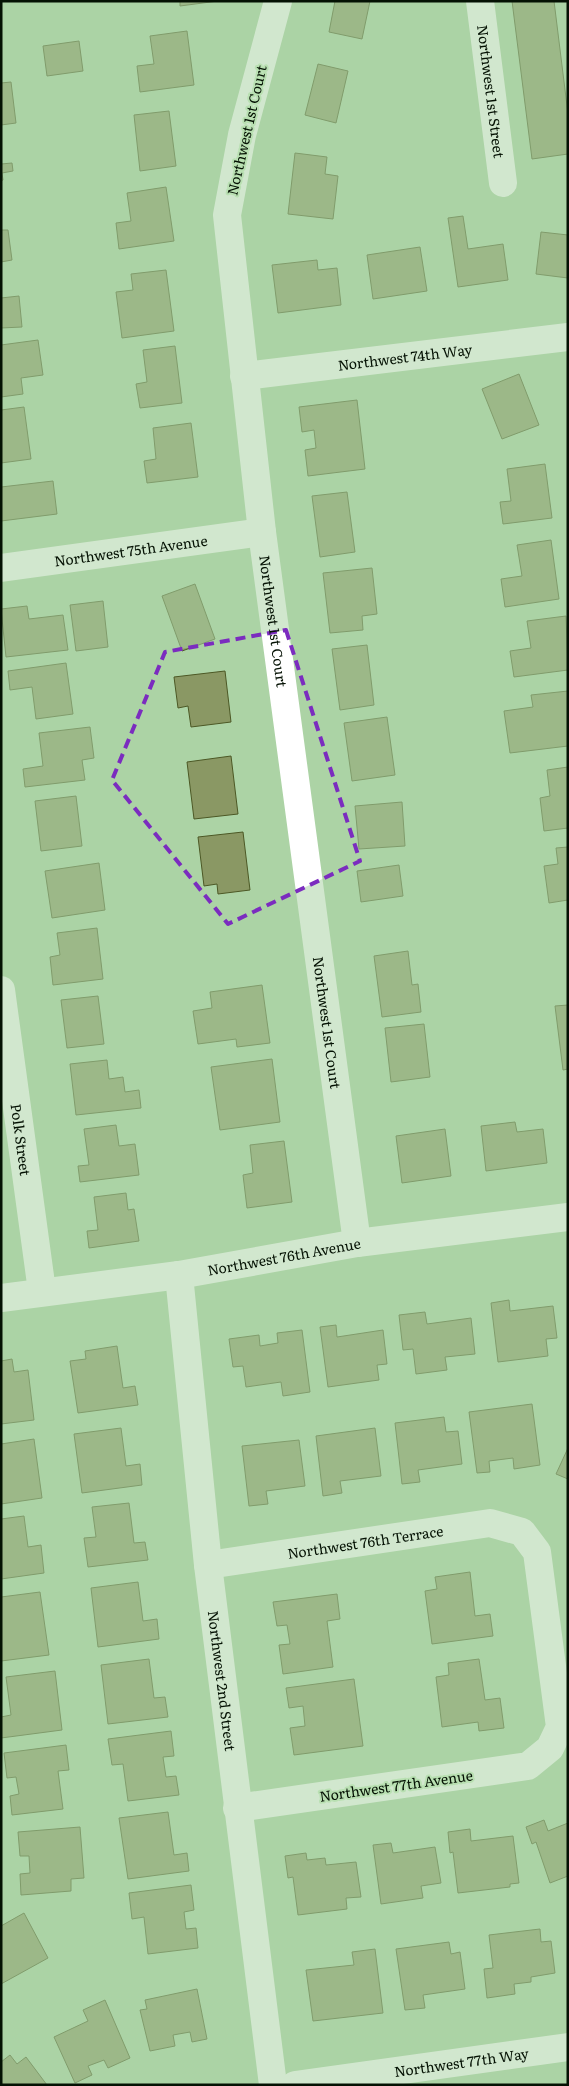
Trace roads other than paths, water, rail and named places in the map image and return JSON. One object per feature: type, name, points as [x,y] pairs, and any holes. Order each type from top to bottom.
[{"type":"street","name":"Northwest 1st Court","points":[[278,1],[242,135],[227,215],[262,532],[357,1243]]},
{"type":"street","name":"Northwest 1st Street","points":[[480,1],[503,183]]},
{"type":"street","name":"Northwest 74th Way","points":[[244,376],[568,337]]},
{"type":"street","name":"Northwest 75th Avenue","points":[[1,568],[262,532]]},
{"type":"street","name":"Polk Street","points":[[1,990],[42,1291]]},
{"type":"street","name":"Northwest 76th Avenue","points":[[1,1298],[42,1291],[179,1275],[357,1243],[568,1217]]},
{"type":"street","name":"Northwest 2nd Street","points":[[179,1275],[208,1565],[273,2085]]},
{"type":"street","name":"Northwest 76th Terrace","points":[[208,1565],[490,1523],[522,1532],[537,1552],[560,1727],[550,1748]]},
{"type":"street","name":"Northwest 77th Avenue","points":[[237,1808],[528,1766],[550,1748]]},
{"type":"street","name":"Northwest 77th Way","points":[[296,2085],[568,2047]]}]
